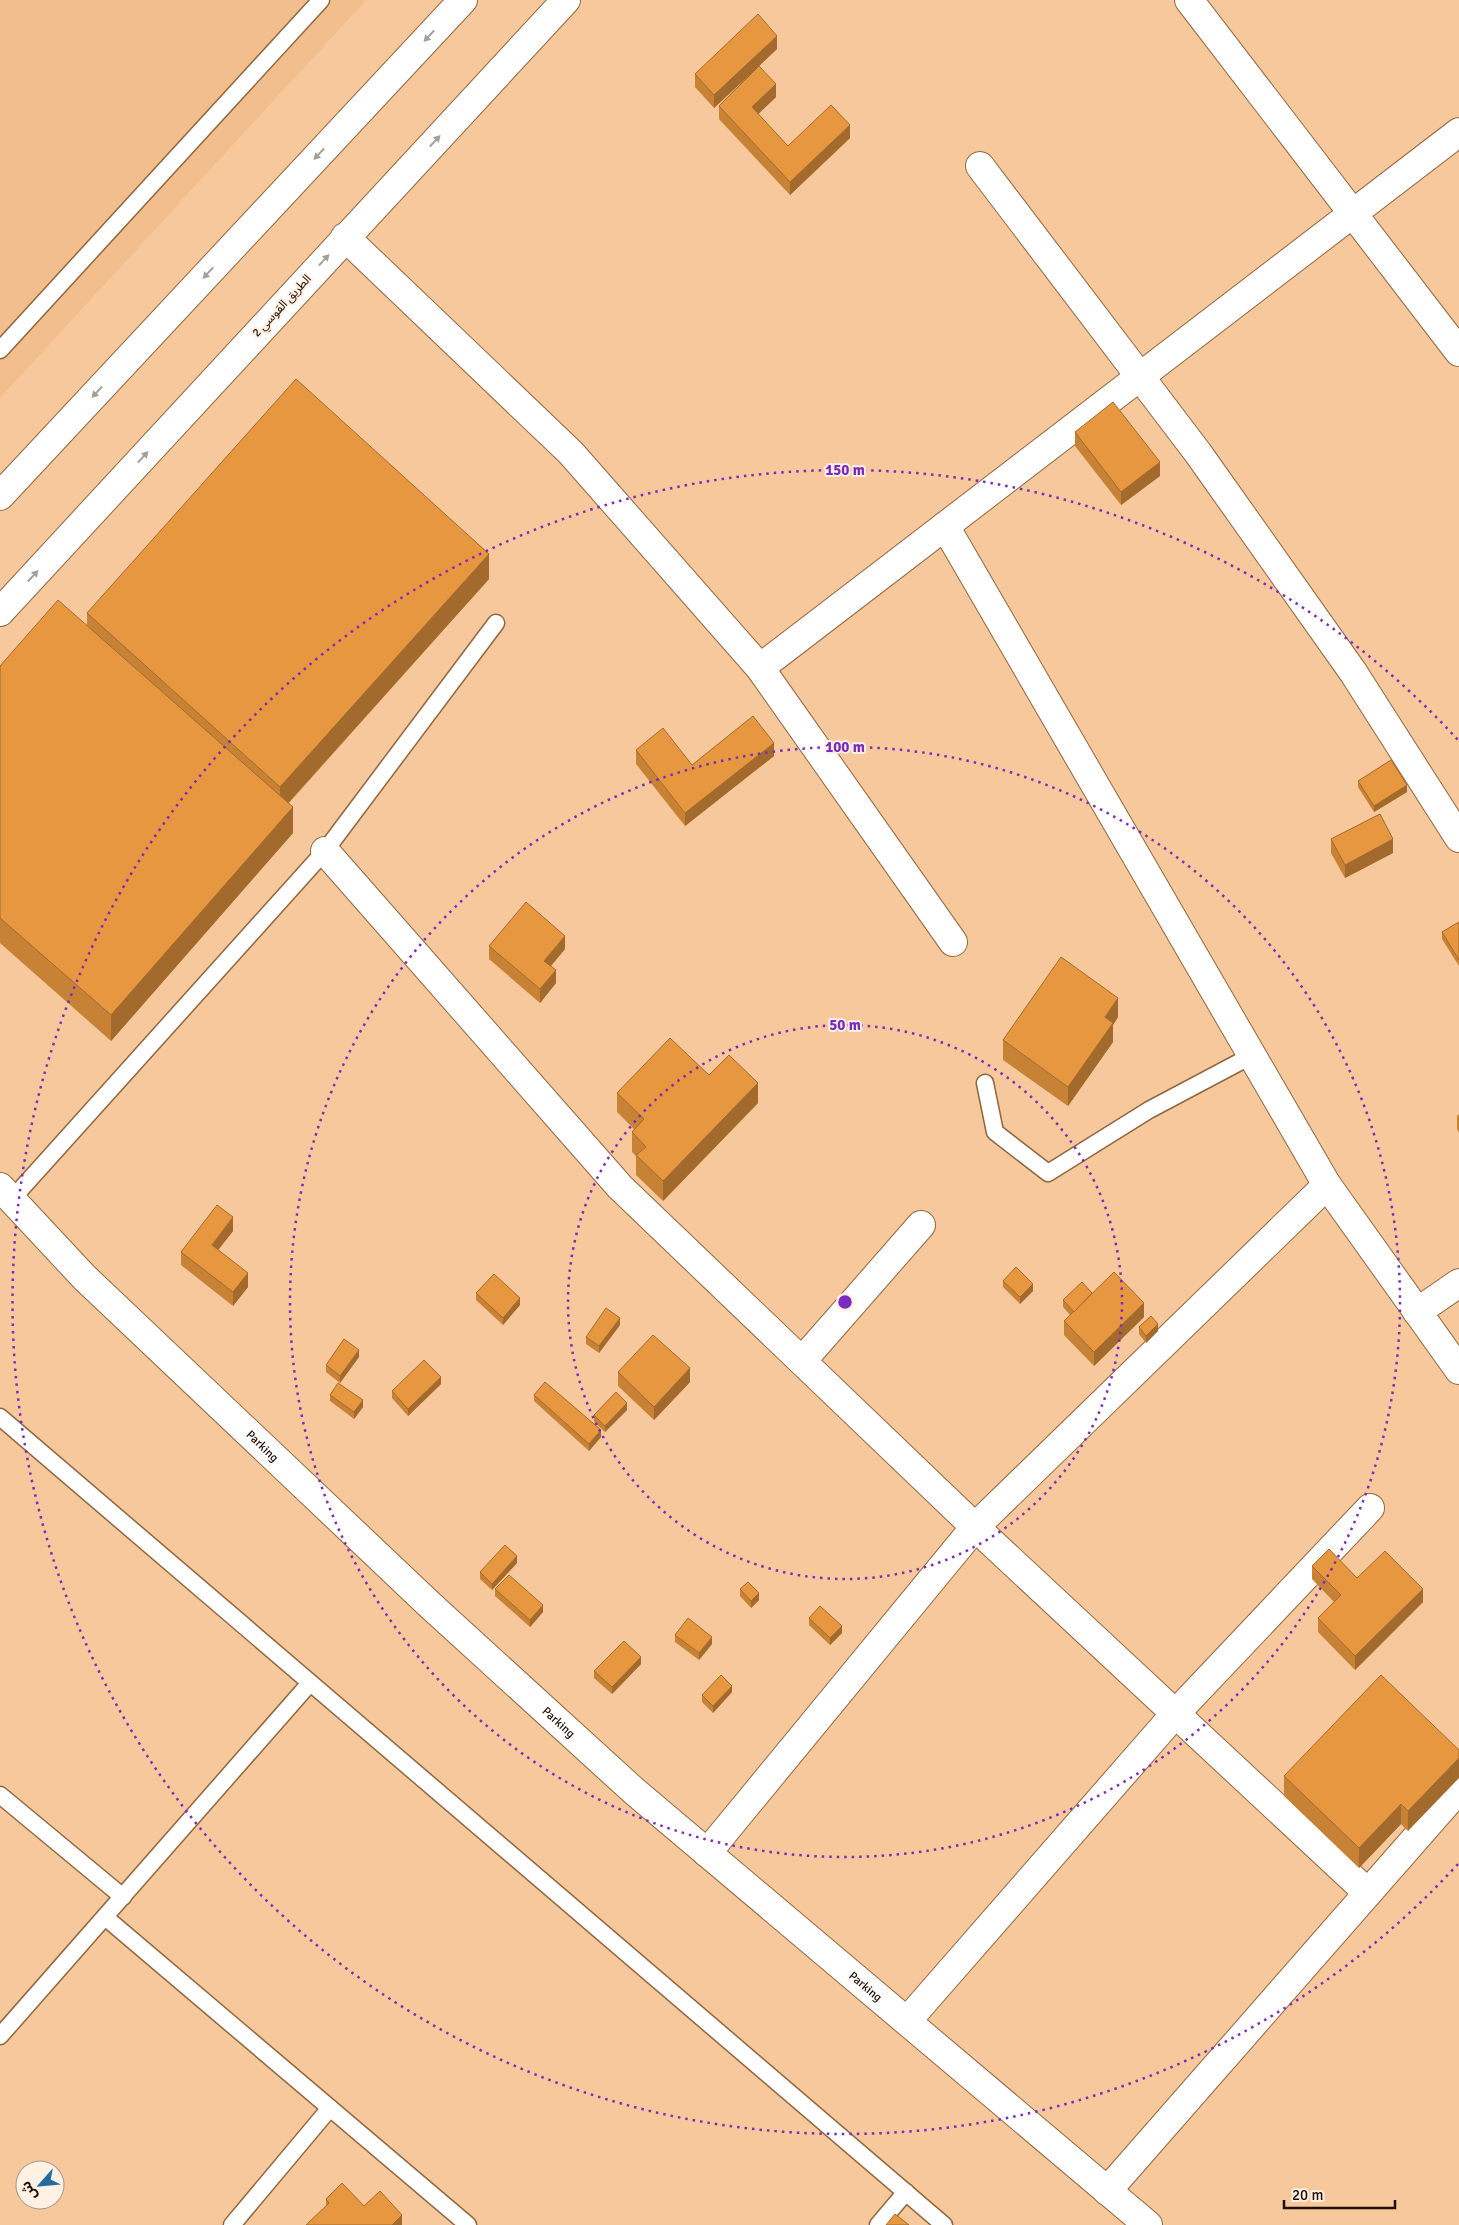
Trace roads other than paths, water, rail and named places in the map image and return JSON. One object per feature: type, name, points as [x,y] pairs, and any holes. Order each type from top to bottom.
[{"type":"main road","points":[[0,496],[463,0]]},
{"type":"main road","name":"الطريق القوسي 2","points":[[0,612],[566,0]]},
{"type":"main road","points":[[1189,0],[1459,352]]},
{"type":"main road","points":[[760,668],[1459,132]]},
{"type":"main road","points":[[980,166],[1198,452],[1353,672],[1459,838]]},
{"type":"main road","points":[[345,237],[571,453],[760,668],[953,942]]},
{"type":"main road","points":[[944,526],[1327,1186],[1459,1370]]},
{"type":"main road","points":[[325,852],[620,1187],[975,1527],[1368,1893]]},
{"type":"main road","points":[[707,1853],[975,1527],[1327,1186]]},
{"type":"main road","name":"Parking","points":[[6,1193],[84,1277],[358,1537],[634,1791],[1148,2225]]},
{"type":"main road","points":[[802,1361],[921,1225]]},
{"type":"main road","points":[[1417,1312],[1459,1283]]},
{"type":"main road","points":[[907,2021],[1175,1714],[1370,1508]]},
{"type":"main road","points":[[1107,2190],[1459,1789]]},
{"type":"lane","points":[[0,350],[321,0]]},
{"type":"lane","points":[[6,1193],[325,852],[496,623]]},
{"type":"lane","points":[[985,1084],[995,1132],[1048,1173],[1149,1110],[1251,1056]]},
{"type":"lane","points":[[0,1417],[944,2225]]},
{"type":"lane","points":[[0,2036],[310,1683]]},
{"type":"lane","points":[[0,1795],[122,1897]]},
{"type":"lane","points":[[104,1917],[468,2225]]},
{"type":"lane","points":[[232,2225],[330,2108]]},
{"type":"lane","points":[[878,2225],[906,2192]]}]
